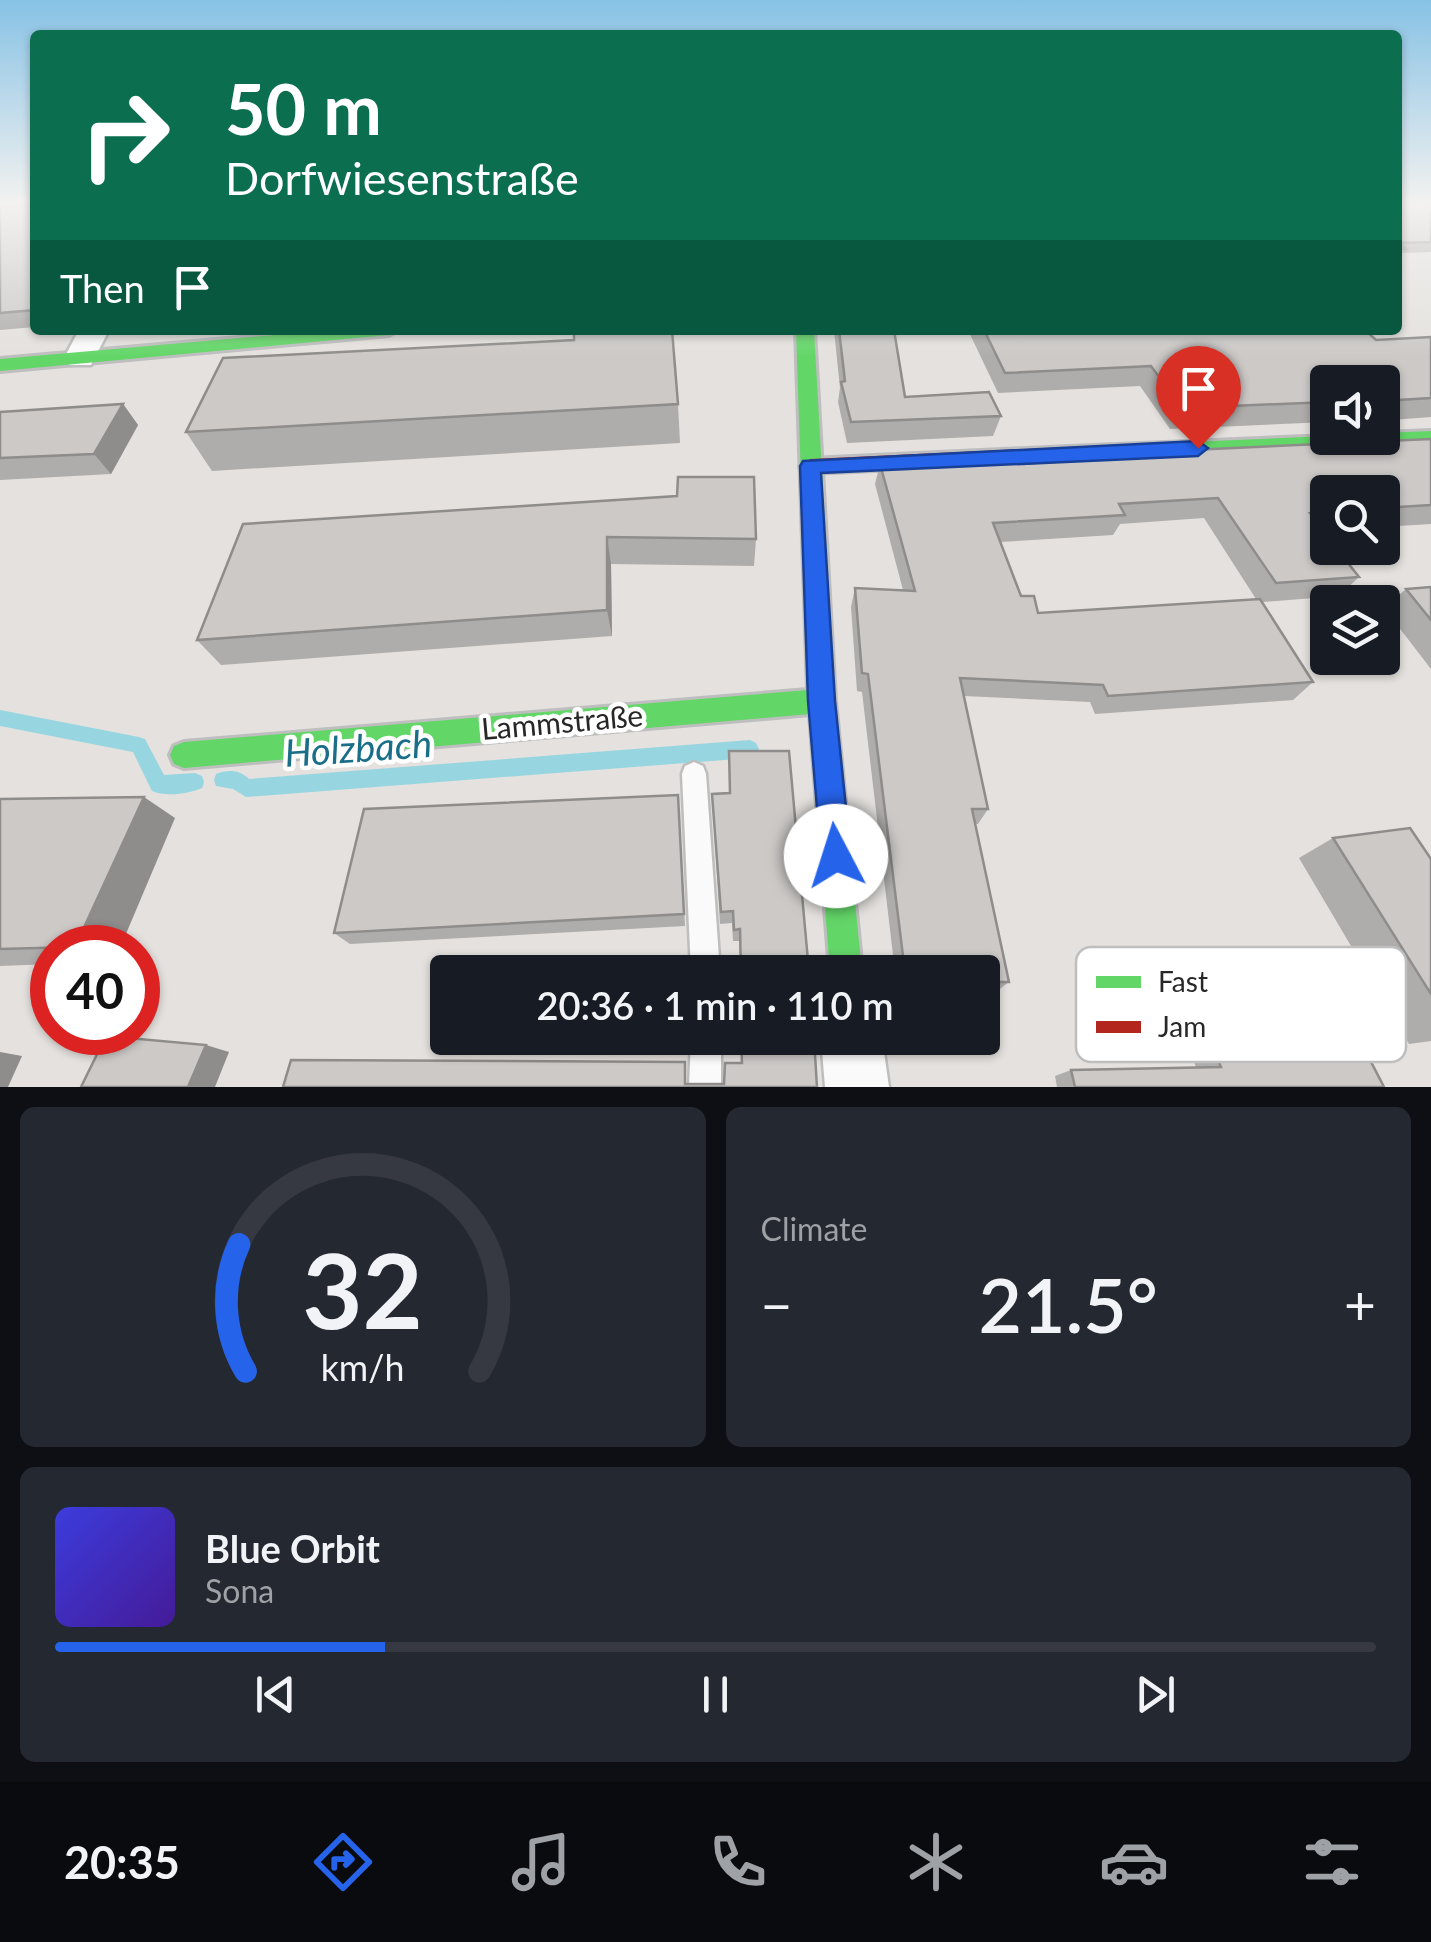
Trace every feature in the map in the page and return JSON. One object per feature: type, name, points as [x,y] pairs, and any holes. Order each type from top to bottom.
[{"type":"street","points":[[0,366],[87,344],[281,335]]},
{"type":"street","points":[[804,335],[822,701],[844,955]]},
{"type":"street","points":[[810,466],[1431,438]]},
{"type":"street","name":"Lammstraße","points":[[184,755],[822,701]]},
{"type":"street","points":[[853,1055],[856,1087]]},
{"type":"lane","points":[[694,774],[705,955]]},
{"type":"lane","points":[[705,1087],[706,1055]]},
{"type":"building","points":[[0,255],[30,255],[30,310],[0,313]]},
{"type":"building","points":[[574,335],[672,335],[678,404],[186,432],[223,358],[574,340]]},
{"type":"building","points":[[840,335],[895,335],[905,397],[989,392],[1001,416],[851,422],[841,382],[845,381]]},
{"type":"building","points":[[986,335],[1370,335],[1376,340],[1431,337],[1431,398],[1400,400],[1400,365],[1310,365],[1310,403],[1182,408],[1151,366],[1005,373]]},
{"type":"building","points":[[123,404],[94,454],[0,458],[0,412]]},
{"type":"building","points":[[1431,439],[1431,505],[1400,507],[1400,475],[1310,475],[1310,565],[1349,565],[1359,577],[1276,583],[1218,498],[1119,504],[1125,515],[993,523],[1021,596],[1034,596],[1038,613],[1260,599],[1313,682],[1108,696],[1103,685],[960,678],[988,809],[972,809],[1009,982],[1000,982],[1000,955],[903,955],[868,674],[862,673],[855,588],[915,591],[880,464],[1021,457],[1024,464],[1310,445],[1310,455],[1400,455],[1400,440]]},
{"type":"building","points":[[678,477],[754,477],[756,539],[607,537],[607,610],[197,640],[243,524],[677,496]]},
{"type":"building","points":[[1431,587],[1431,620],[1406,589]]},
{"type":"building","points":[[729,751],[789,751],[807,955],[741,955],[740,929],[734,930],[733,911],[721,912],[712,794],[730,793]]},
{"type":"building","points":[[678,795],[684,914],[334,933],[364,809]]},
{"type":"building","points":[[144,797],[85,925],[30,925],[30,948],[0,949],[0,799]]},
{"type":"building","points":[[1410,828],[1431,859],[1431,994],[1406,954],[1406,947],[1401,947],[1333,838]]},
{"type":"building","points":[[160,1041],[206,1045],[188,1087],[81,1087],[97,1055],[160,1055]]},
{"type":"building","points":[[742,1055],[815,1055],[817,1087],[283,1087],[291,1060],[685,1062],[685,1084],[724,1084],[725,1063],[742,1063]]},
{"type":"building","points":[[1219,1062],[1371,1062],[1384,1087],[1075,1087],[1071,1070],[1221,1067]]},
{"type":"waterway","name":"Holzbach","points":[[0,718],[139,745],[159,785],[195,782]]},
{"type":"waterway","name":"Holzbach","points":[[223,780],[237,780],[246,788],[750,749]]},
{"type":"traffic: fast","points":[[0,365],[333,335]]},
{"type":"traffic: fast","points":[[805,335],[822,701],[844,955]]},
{"type":"traffic: fast","points":[[1069,454],[1431,438]]},
{"type":"traffic: fast","points":[[184,755],[822,701]]},
{"type":"traffic: jam","points":[[810,466],[1069,454]]},
{"type":"route","points":[[836,856],[822,701],[810,466],[1198,448]]}]
